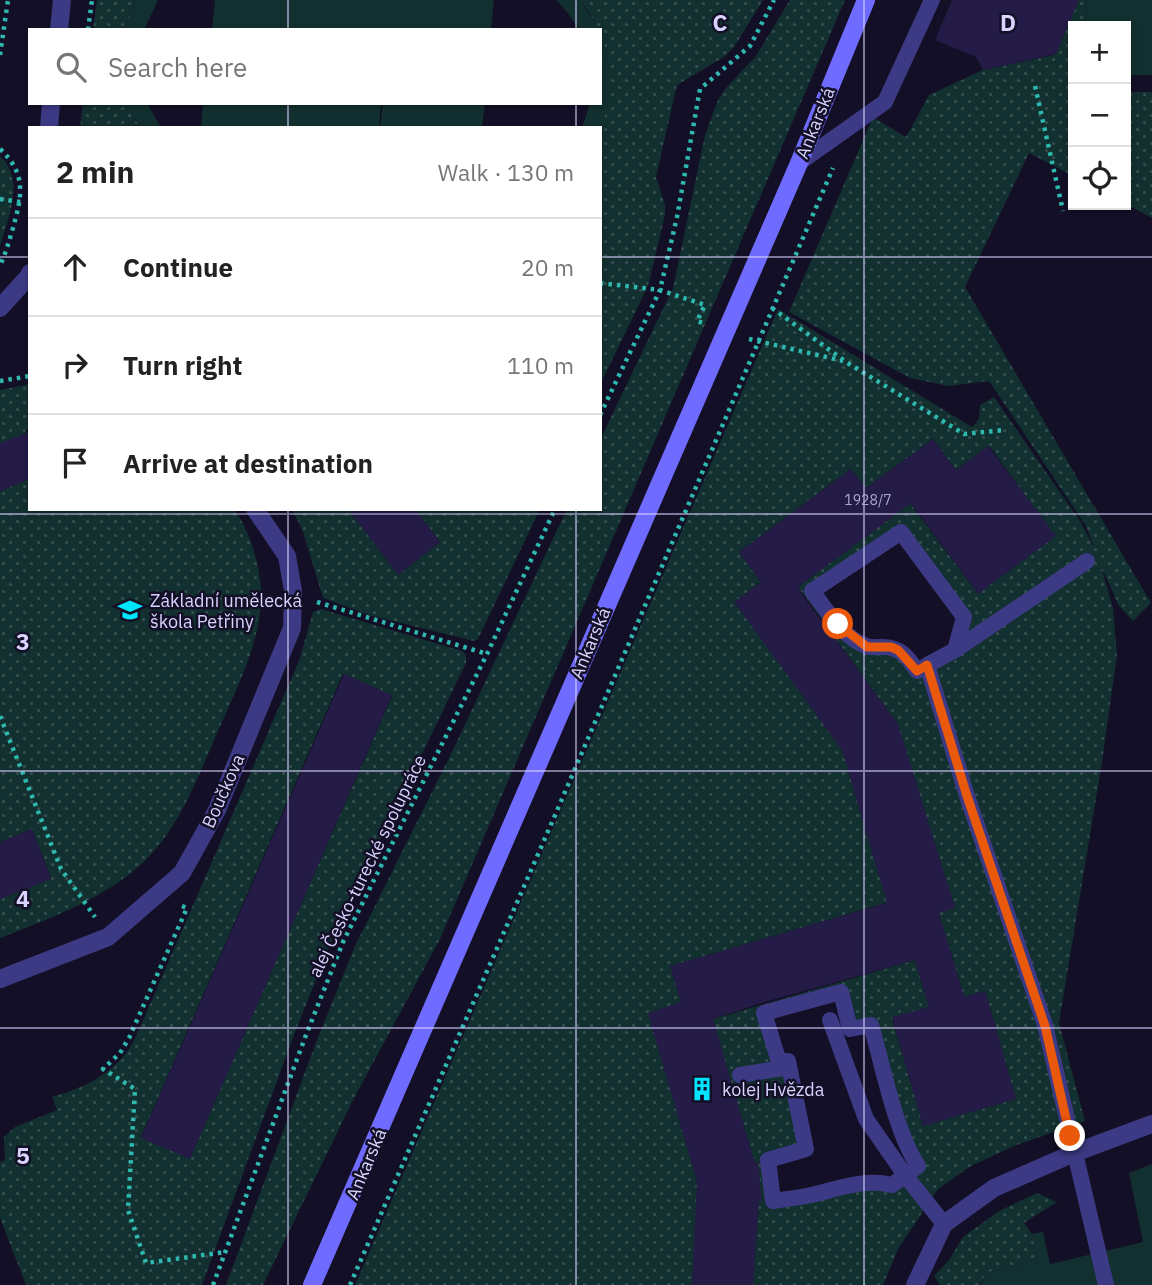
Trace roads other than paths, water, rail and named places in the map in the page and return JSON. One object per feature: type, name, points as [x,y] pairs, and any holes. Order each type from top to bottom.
[{"type":"street","points":[[59,28],[62,0]]},
{"type":"street","name":"Ankarská","points":[[312,1285],[799,163],[866,0]]},
{"type":"street","points":[[48,126],[51,105]]},
{"type":"street","points":[[0,309],[28,277]]},
{"type":"street","name":"Boučkova","points":[[0,979],[108,937],[182,873],[217,810],[292,628],[293,591],[287,556],[256,511]]},
{"type":"street","points":[[915,1285],[944,1224],[994,1188],[1073,1153],[1152,1124]]},
{"type":"lane","points":[[799,163],[885,102],[932,0]]},
{"type":"lane","points":[[955,650],[964,617],[901,532],[812,591],[838,624],[867,647],[891,647],[898,650],[917,671],[955,650],[1087,561]]},
{"type":"lane","points":[[927,665],[967,796],[1045,1026],[1073,1153],[1107,1285]]},
{"type":"lane","points":[[841,992],[850,1029],[871,1025],[908,1151],[918,1166],[891,1185],[879,1182],[854,1184],[808,1196],[773,1201],[768,1160],[806,1149],[789,1067],[788,1061],[779,1062],[764,1013],[841,992]]},
{"type":"lane","points":[[830,1020],[866,1119],[944,1224]]},
{"type":"lane","points":[[740,1075],[789,1067]]},
{"type":"place","name":"Základní umělecká škola Petřiny","points":[[130,610]]},
{"type":"place","name":"kolej Hvězda","points":[[702,1089]]}]
